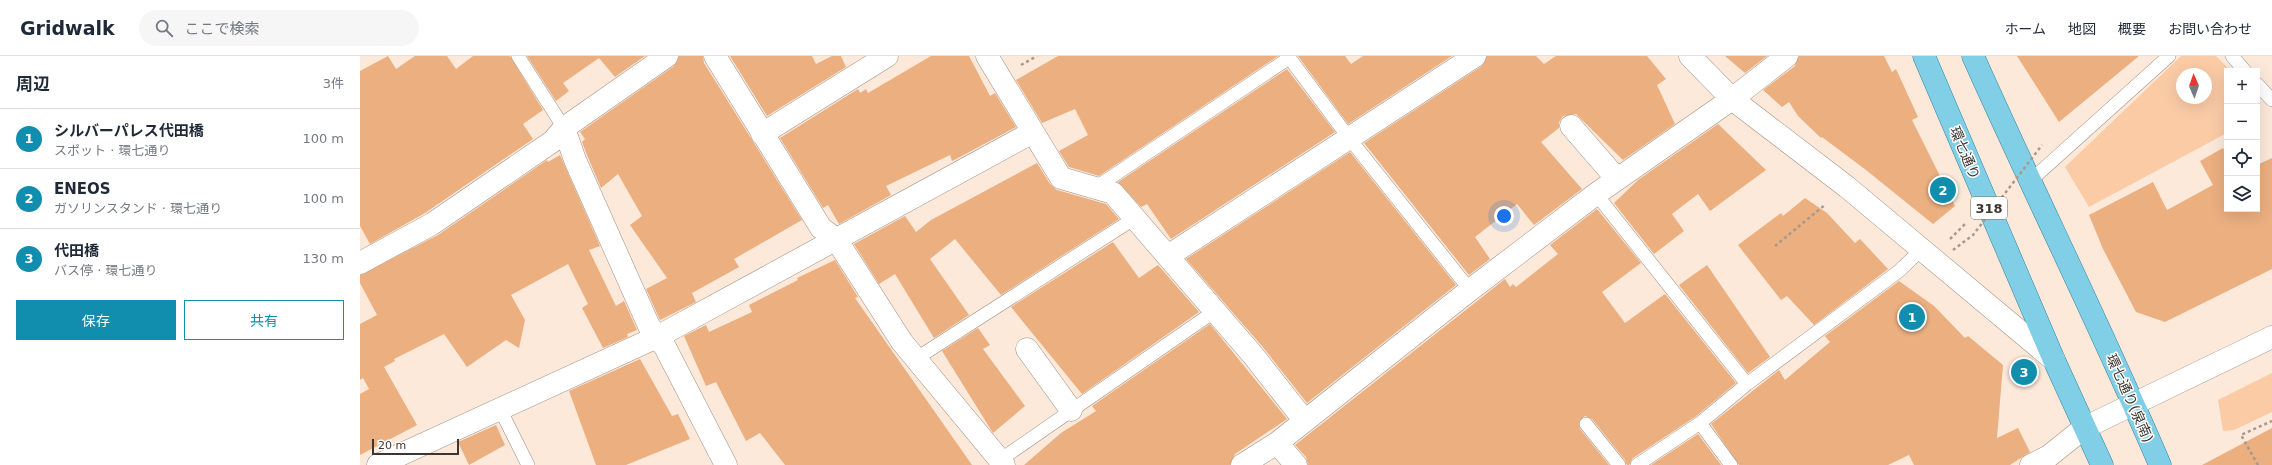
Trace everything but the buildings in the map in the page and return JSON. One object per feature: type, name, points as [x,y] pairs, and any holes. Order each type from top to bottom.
[{"type":"main road","name":"環七通り","points":[[1924,56],[2054,360]]},
{"type":"main road","points":[[1973,56],[2029,182]]},
{"type":"main road","name":"環七通り(泉南)","points":[[2029,182],[2133,403],[2156,457]]},
{"type":"main road","name":"318","points":[[2054,360],[2102,465]]},
{"type":"street","points":[[360,262],[432,224],[553,141],[564,128],[667,56]]},
{"type":"street","points":[[715,56],[821,228],[836,239],[902,342],[917,358],[1002,462]]},
{"type":"street","points":[[762,134],[887,56]]},
{"type":"street","points":[[987,56],[1061,178],[1113,193],[1215,311],[1304,420]]},
{"type":"street","points":[[1168,256],[1475,56]]},
{"type":"street","points":[[1690,56],[1732,99],[1846,187],[2054,360]]},
{"type":"street","points":[[1242,465],[1277,443],[1304,420],[1470,290],[1596,194],[1732,99],[1788,56]]},
{"type":"street","points":[[1571,126],[1617,179]]},
{"type":"street","points":[[564,128],[575,160],[649,326],[665,348],[726,465]]},
{"type":"street","points":[[378,465],[657,337],[1033,132]]},
{"type":"street","points":[[2040,461],[2084,428],[2272,337]]},
{"type":"street","points":[[1027,349],[1071,410]]},
{"type":"street","points":[[1277,443],[1296,465]]},
{"type":"lane","points":[[518,56],[564,128]]},
{"type":"lane","points":[[2029,182],[2169,56]]},
{"type":"lane","points":[[2232,56],[2242,68]]},
{"type":"lane","points":[[1095,188],[1289,57],[1349,138],[1470,290]]},
{"type":"lane","points":[[2260,87],[2272,100]]},
{"type":"lane","points":[[1596,194],[1747,384]]},
{"type":"lane","points":[[917,358],[1135,218]]},
{"type":"lane","points":[[1637,465],[1700,423],[1747,384],[1899,271],[1922,249]]},
{"type":"lane","points":[[1002,462],[1071,410],[1215,311]]},
{"type":"lane","points":[[500,408],[528,465]]},
{"type":"lane","points":[[1700,423],[1731,465]]},
{"type":"lane","points":[[1586,424],[1619,465]]},
{"type":"path","points":[[1950,246],[1953,250],[1973,235],[2042,144]]},
{"type":"path","points":[[1775,246],[1846,187]]},
{"type":"path","points":[[1946,242],[1970,220]]},
{"type":"path","points":[[2258,465],[2241,435],[2272,421]]},
{"type":"shaded area","points":[[2181,56],[2216,56],[2228,68],[2224,68],[2224,135],[2089,207],[2065,167]]},
{"type":"shaded area","points":[[2272,373],[2272,412],[2234,430],[2223,431],[2218,400]]},
{"type":"place","name":"ENEOS","points":[[1943,190]]},
{"type":"place","name":"シルバーパレス代田橋","points":[[1912,317]]},
{"type":"place","name":"代田橋","points":[[2024,372]]}]
